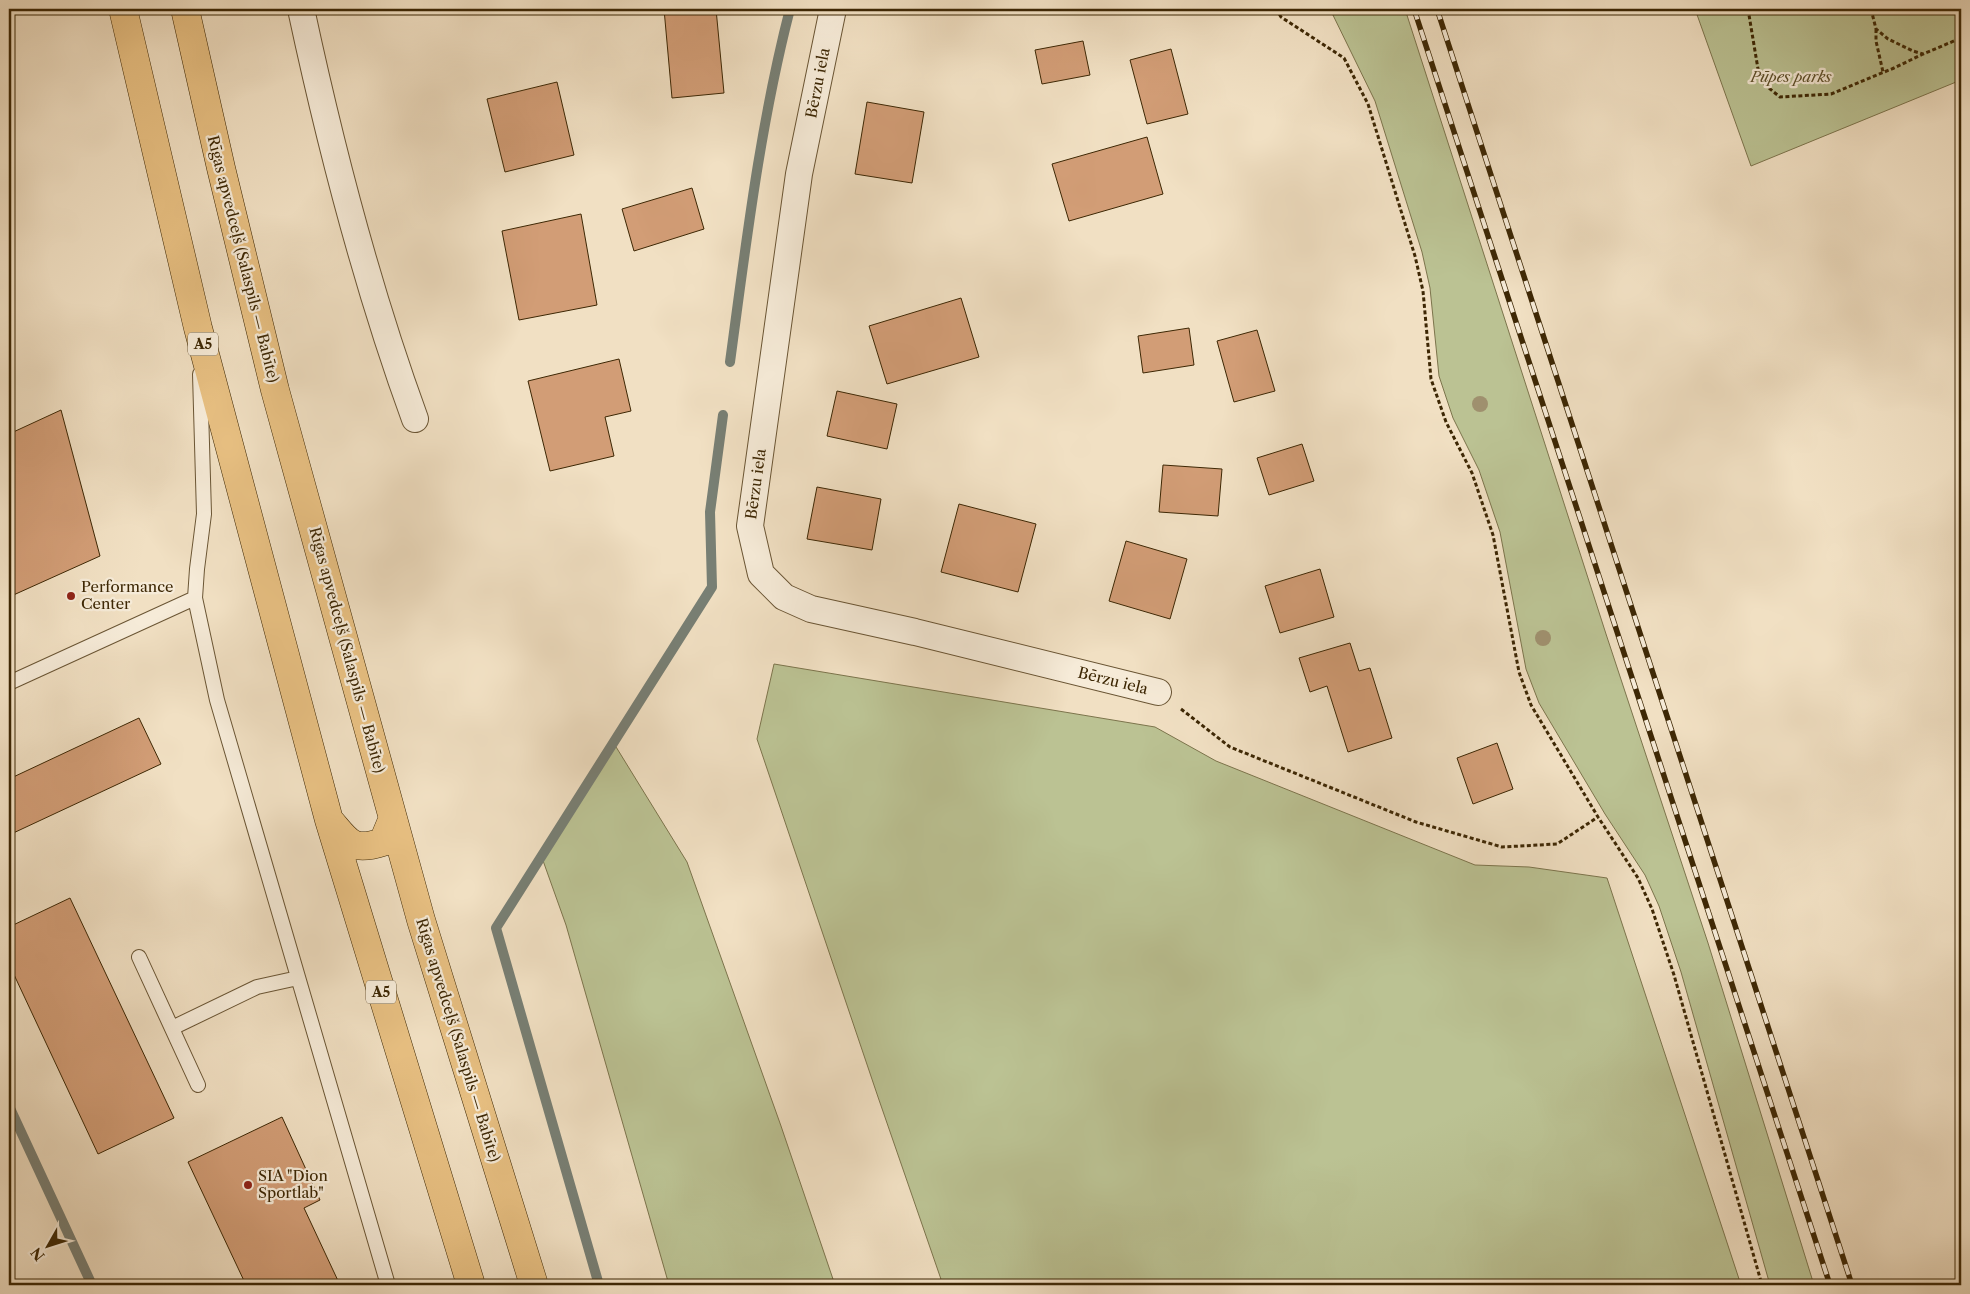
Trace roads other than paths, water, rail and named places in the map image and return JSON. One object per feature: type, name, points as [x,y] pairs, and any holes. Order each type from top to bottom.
[{"type":"highway","name":"A5","points":[[123,9],[198,328],[329,820],[471,1285]]},
{"type":"highway","name":"Rīgas apvedceļš (Salaspils — Babīte)","points":[[185,9],[223,178],[275,390],[421,920],[534,1285]]},
{"type":"highway","points":[[329,820],[350,844],[366,848],[383,842],[393,818]]},
{"type":"street","points":[[301,9],[327,128],[370,286],[391,354],[415,419]]},
{"type":"street","name":"Bērzu iela","points":[[833,9],[800,174],[750,526],[761,574],[784,597],[811,609],[915,632],[1158,692]]},
{"type":"lane","points":[[198,328],[204,514],[196,569],[195,598],[217,700],[388,1285]]},
{"type":"lane","points":[[9,683],[195,598]]},
{"type":"lane","points":[[139,957],[198,1085]]},
{"type":"lane","points":[[172,1028],[257,986],[298,978]]},
{"type":"waterway","points":[[730,362],[762,141],[779,53],[790,9]]},
{"type":"waterway","points":[[599,1285],[496,928],[712,587],[710,512],[723,415]]},
{"type":"waterway","points":[[9,1106],[92,1285]]},
{"type":"railway","points":[[1414,9],[1830,1285]]},
{"type":"railway","points":[[1437,9],[1852,1285]]},
{"type":"place","name":"Performance Center","points":[[71,596]]},
{"type":"place","name":"SIA \"Dion Sportlab\"","points":[[248,1185]]},
{"type":"park label","name":"Pūpes parks","points":[[1791,77]]}]
